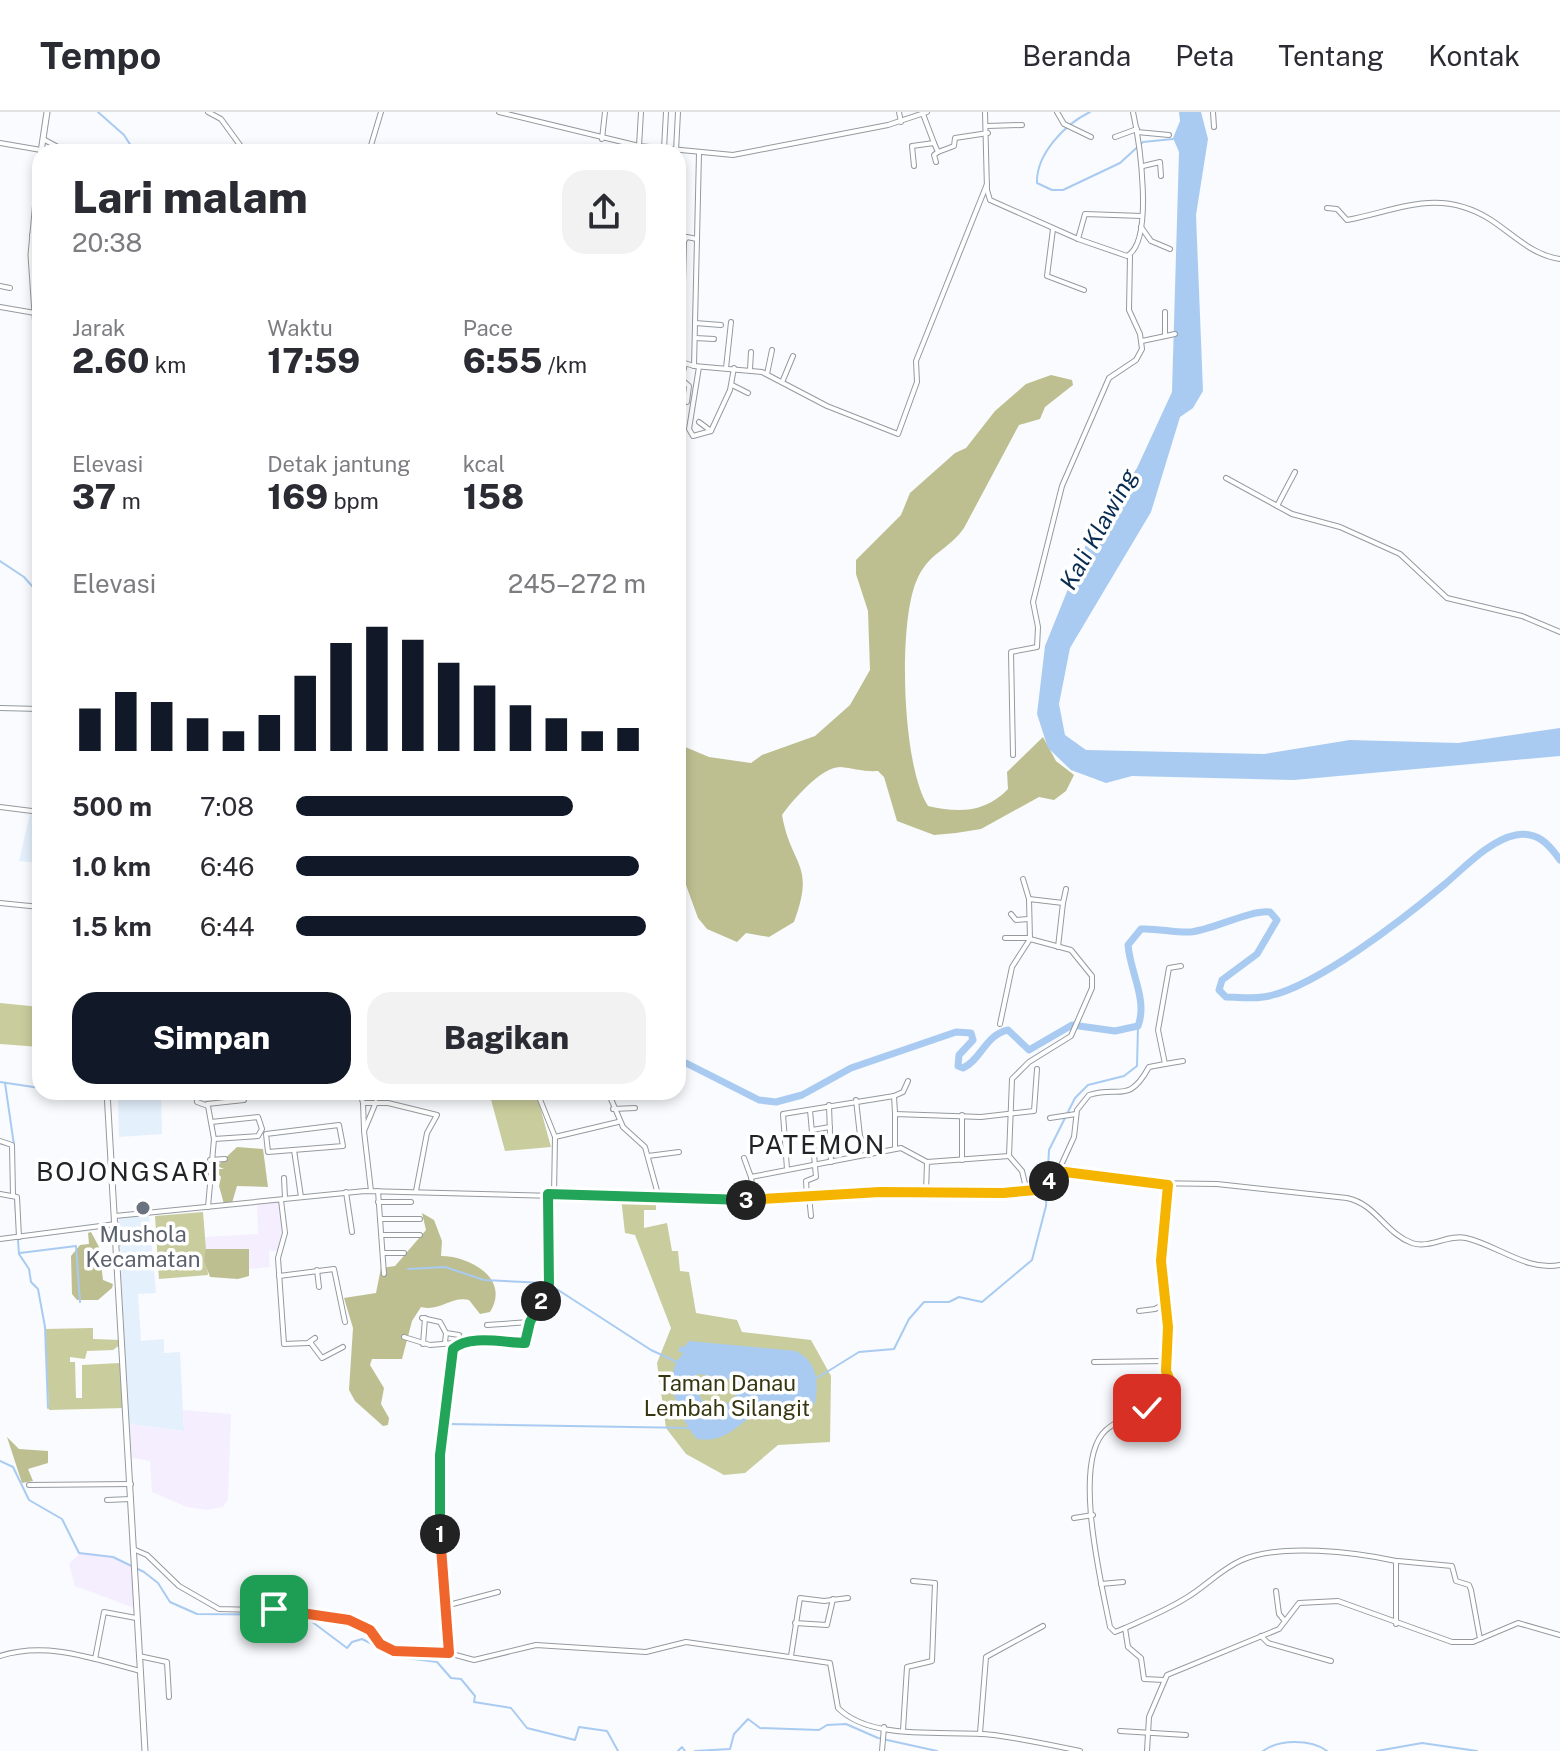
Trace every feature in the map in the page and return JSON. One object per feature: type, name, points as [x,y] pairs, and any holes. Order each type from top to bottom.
[{"type":"main road","points":[[42,144],[47,112]]},
{"type":"main road","points":[[108,1100],[145,1751]]},
{"type":"street","points":[[208,112],[221,119],[239,144]]},
{"type":"street","points":[[371,144],[381,112]]},
{"type":"street","points":[[499,112],[521,114],[628,144]]},
{"type":"street","points":[[602,139],[605,112]]},
{"type":"street","points":[[639,144],[641,112]]},
{"type":"street","points":[[664,144],[666,112]]},
{"type":"street","points":[[676,144],[678,112]]},
{"type":"street","points":[[899,112],[901,122]]},
{"type":"street","points":[[985,112],[988,133],[987,184],[992,201],[1078,239],[1130,256]]},
{"type":"street","points":[[1057,112],[1061,122],[1091,137]]},
{"type":"street","points":[[1013,755],[1011,652],[1037,647],[1038,627],[1033,602],[1060,490],[1109,378],[1136,360],[1142,341],[1129,310],[1130,256],[1142,216],[1143,166],[1133,112]]},
{"type":"street","points":[[1213,112],[1214,127]]},
{"type":"street","points":[[686,152],[748,154],[901,122],[925,113],[938,152]]},
{"type":"street","points":[[987,126],[1022,125]]},
{"type":"street","points":[[1115,137],[1137,130],[1169,135]]},
{"type":"street","points":[[936,162],[934,155],[954,146],[955,138],[988,133]]},
{"type":"street","points":[[43,139],[52,144]]},
{"type":"street","points":[[0,143],[32,151]]},
{"type":"street","points":[[914,166],[911,148],[934,143]]},
{"type":"street","points":[[699,153],[695,323],[697,366],[689,434],[702,436],[711,431],[732,385],[734,368]]},
{"type":"street","points":[[1143,166],[1160,162],[1161,176]]},
{"type":"street","points":[[686,364],[750,369],[767,374],[827,406],[898,434],[917,382],[916,361],[987,184]]},
{"type":"street","points":[[1327,208],[1337,209],[1347,220],[1422,201],[1446,204],[1482,215],[1535,252],[1560,259]]},
{"type":"street","points":[[1078,239],[1085,214],[1142,216]]},
{"type":"street","points":[[1140,225],[1150,240],[1170,249]]},
{"type":"street","points":[[1053,229],[1047,276],[1084,290]]},
{"type":"street","points":[[686,239],[697,239]]},
{"type":"street","points":[[0,286],[10,288]]},
{"type":"street","points":[[0,307],[32,312]]},
{"type":"street","points":[[1165,312],[1165,335]]},
{"type":"street","points":[[726,368],[731,322]]},
{"type":"street","points":[[695,323],[721,325]]},
{"type":"street","points":[[1142,341],[1175,334]]},
{"type":"street","points":[[695,338],[714,339]]},
{"type":"street","points":[[767,374],[772,350]]},
{"type":"street","points":[[750,369],[751,352]]},
{"type":"street","points":[[783,380],[793,356]]},
{"type":"street","points":[[686,383],[689,385],[687,402]]},
{"type":"street","points":[[732,385],[748,393]]},
{"type":"street","points":[[699,422],[711,431]]},
{"type":"street","points":[[1277,506],[1295,472]]},
{"type":"street","points":[[1226,478],[1299,516],[1340,527],[1400,554],[1438,592],[1452,601],[1522,616],[1560,632]]},
{"type":"street","points":[[0,708],[32,709]]},
{"type":"street","points":[[0,807],[32,811]]},
{"type":"street","points":[[1000,1024],[1012,967],[1030,939],[1029,899],[1023,879]]},
{"type":"street","points":[[1058,947],[1066,889]]},
{"type":"street","points":[[1029,899],[1063,903]]},
{"type":"street","points":[[0,903],[32,906]]},
{"type":"street","points":[[1011,914],[1017,921],[1028,919]]},
{"type":"street","points":[[1005,938],[1030,939],[1073,952],[1092,976],[1092,988],[1071,1036],[1029,1062],[1013,1077],[1009,1156],[1022,1171],[1027,1192]]},
{"type":"street","points":[[1165,1064],[1158,1023],[1169,968],[1181,966]]},
{"type":"street","points":[[115,1216],[371,1191],[754,1199],[1027,1192],[1041,1188],[1058,1173],[1074,1137],[1076,1114],[1089,1095],[1112,1095],[1136,1087],[1149,1067],[1183,1061]]},
{"type":"street","points":[[895,1114],[1011,1114],[1036,1110],[1037,1069]]},
{"type":"street","points":[[787,1169],[782,1116],[856,1100],[894,1096],[903,1092],[908,1081]]},
{"type":"street","points":[[894,1096],[895,1149]]},
{"type":"street","points":[[198,1100],[200,1105]]},
{"type":"street","points":[[200,1105],[244,1100]]},
{"type":"street","points":[[362,1100],[371,1191]]},
{"type":"street","points":[[404,1337],[423,1344],[456,1345],[474,1341],[525,1343],[530,1322],[549,1287],[555,1137],[540,1100]]},
{"type":"street","points":[[610,1100],[619,1121],[648,1156],[659,1198]]},
{"type":"street","points":[[856,1100],[860,1136],[869,1155]]},
{"type":"street","points":[[363,1103],[376,1102],[437,1115],[427,1133],[416,1191]]},
{"type":"street","points":[[364,1131],[376,1102]]},
{"type":"street","points":[[200,1105],[208,1106],[214,1139],[208,1207]]},
{"type":"street","points":[[829,1105],[831,1162]]},
{"type":"street","points":[[613,1109],[635,1108]]},
{"type":"street","points":[[810,1109],[816,1177],[806,1181],[811,1216]]},
{"type":"street","points":[[1050,1118],[1076,1114]]},
{"type":"street","points":[[962,1115],[962,1160]]},
{"type":"street","points":[[211,1122],[258,1117],[262,1129],[258,1136],[214,1139]]},
{"type":"street","points":[[555,1137],[619,1121]]},
{"type":"street","points":[[339,1125],[343,1146],[294,1150],[268,1152],[266,1134],[339,1125]]},
{"type":"street","points":[[812,1130],[831,1127]]},
{"type":"street","points":[[0,1141],[12,1145],[17,1237]]},
{"type":"street","points":[[751,1177],[895,1149],[910,1150],[927,1162],[1009,1156]]},
{"type":"street","points":[[294,1150],[301,1197]]},
{"type":"street","points":[[648,1156],[679,1152]]},
{"type":"street","points":[[744,1158],[754,1199]]},
{"type":"street","points":[[210,1160],[225,1159]]},
{"type":"street","points":[[926,1193],[927,1162]]},
{"type":"street","points":[[1058,1173],[1168,1185],[1217,1184],[1347,1198],[1366,1204],[1400,1237],[1415,1244],[1461,1237],[1529,1262],[1560,1265]]},
{"type":"street","points":[[284,1178],[285,1233],[278,1258],[284,1344],[310,1342],[315,1338]]},
{"type":"street","points":[[1168,1185],[1161,1253],[1166,1303],[1167,1380],[1175,1390],[1173,1395],[1119,1421],[1104,1432],[1094,1447],[1090,1480],[1093,1515],[1101,1584],[1111,1630],[1125,1628],[1185,1599],[1233,1564],[1255,1555],[1317,1552],[1452,1566],[1456,1581],[1471,1590],[1480,1639]]},
{"type":"street","points":[[378,1191],[384,1274]]},
{"type":"street","points":[[346,1192],[352,1232]]},
{"type":"street","points":[[0,1194],[14,1196]]},
{"type":"street","points":[[378,1202],[411,1202]]},
{"type":"street","points":[[380,1219],[420,1219]]},
{"type":"street","points":[[0,1239],[116,1224]]},
{"type":"street","points":[[382,1235],[420,1235]]},
{"type":"street","points":[[383,1253],[404,1253]]},
{"type":"street","points":[[316,1269],[319,1287]]},
{"type":"street","points":[[279,1276],[334,1269],[345,1322]]},
{"type":"street","points":[[1139,1311],[1155,1309],[1166,1303]]},
{"type":"street","points":[[423,1344],[423,1318],[440,1322],[446,1333],[445,1344]]},
{"type":"street","points":[[487,1325],[530,1322]]},
{"type":"street","points":[[446,1333],[459,1335]]},
{"type":"street","points":[[310,1342],[320,1358],[343,1347]]},
{"type":"street","points":[[449,1653],[440,1536],[440,1455],[456,1345]]},
{"type":"street","points":[[1094,1362],[1166,1361]]},
{"type":"street","points":[[29,1485],[131,1484]]},
{"type":"street","points":[[107,1500],[131,1499]]},
{"type":"street","points":[[1074,1518],[1093,1515]]},
{"type":"street","points":[[133,1549],[147,1555],[179,1586],[219,1609],[310,1612],[349,1620],[378,1634],[380,1644],[394,1651],[449,1653],[474,1660],[536,1645],[646,1652],[686,1642],[791,1656],[830,1663],[838,1708],[864,1723],[903,1730],[980,1734],[1080,1751]]},
{"type":"street","points":[[1396,1561],[1396,1624]]},
{"type":"street","points":[[903,1730],[907,1667],[932,1661],[935,1583],[913,1581]]},
{"type":"street","points":[[1101,1584],[1123,1582]]},
{"type":"street","points":[[1276,1591],[1279,1614],[1284,1620]]},
{"type":"street","points":[[445,1606],[498,1592]]},
{"type":"street","points":[[791,1656],[800,1598],[848,1598]]},
{"type":"street","points":[[795,1623],[827,1625],[833,1599]]},
{"type":"street","points":[[1147,1751],[1149,1717],[1164,1680],[1174,1670],[1279,1629],[1299,1603],[1330,1599],[1452,1642],[1480,1639],[1518,1623],[1560,1635]]},
{"type":"street","points":[[95,1659],[104,1612],[136,1618]]},
{"type":"street","points":[[980,1734],[986,1657],[1043,1626]]},
{"type":"street","points":[[1125,1628],[1128,1647],[1141,1658],[1145,1681],[1164,1680]]},
{"type":"street","points":[[1261,1636],[1268,1643],[1331,1661]]},
{"type":"street","points":[[0,1656],[25,1650],[48,1650],[140,1671]]},
{"type":"street","points":[[139,1656],[167,1662],[169,1697]]},
{"type":"street","points":[[882,1751],[884,1727]]},
{"type":"street","points":[[1120,1731],[1186,1735]]},
{"type":"shaded area","points":[[30,814],[32,814],[32,862],[19,861]]},
{"type":"shaded area","points":[[118,1100],[161,1100],[162,1134],[119,1137]]},
{"type":"shaded area","points":[[257,1202],[280,1202],[284,1232],[278,1251],[269,1251],[270,1267],[248,1269],[206,1256],[205,1237],[258,1234]]},
{"type":"shaded area","points":[[149,1216],[156,1293],[138,1294],[141,1341],[164,1339],[164,1353],[180,1352],[184,1431],[129,1424],[118,1223],[120,1217]]},
{"type":"shaded area","points":[[183,1410],[231,1414],[228,1499],[223,1507],[207,1510],[187,1507],[152,1492],[150,1461],[132,1458],[129,1424],[184,1431]]},
{"type":"shaded area","points":[[80,1553],[113,1557],[131,1566],[134,1608],[75,1586],[69,1564]]},
{"type":"green space","points":[[1051,375],[1072,380],[1073,385],[1045,407],[1040,419],[1019,425],[964,528],[926,564],[916,582],[910,603],[905,662],[908,729],[919,787],[928,806],[961,810],[990,803],[1008,789],[1007,772],[1043,737],[1056,761],[1074,775],[1066,791],[1054,800],[1039,797],[981,829],[934,835],[897,821],[884,777],[878,771],[832,768],[808,786],[782,815],[802,876],[803,888],[794,922],[769,937],[746,933],[737,942],[707,929],[698,918],[686,885],[686,747],[709,757],[751,763],[762,755],[815,736],[850,705],[870,670],[868,611],[856,574],[856,560],[901,515],[910,493],[955,453],[966,448],[995,411],[1026,384]]},
{"type":"green space","points":[[0,1003],[32,1006],[32,1046],[0,1044]]},
{"type":"green space","points":[[491,1100],[538,1100],[551,1147],[505,1151]]},
{"type":"green space","points":[[237,1147],[263,1149],[268,1187],[237,1186],[232,1203],[224,1204],[217,1169],[224,1169],[217,1166]]},
{"type":"green space","name":"Taman Danau Lembah Silangit","points":[[621,1198],[656,1198],[656,1210],[644,1210],[644,1228],[667,1223],[672,1251],[678,1251],[680,1271],[689,1272],[696,1313],[737,1320],[742,1332],[811,1340],[831,1376],[830,1442],[778,1445],[745,1473],[724,1475],[686,1454],[666,1428],[657,1363],[671,1328],[635,1235],[625,1233]]},
{"type":"green space","points":[[203,1212],[208,1275],[159,1279],[155,1216]]},
{"type":"green space","points":[[422,1213],[434,1220],[442,1241],[441,1256],[463,1260],[484,1271],[495,1289],[495,1300],[490,1312],[480,1314],[469,1300],[463,1299],[434,1307],[421,1307],[412,1321],[402,1359],[372,1359],[370,1365],[384,1388],[381,1404],[389,1418],[388,1425],[383,1426],[355,1401],[349,1390],[353,1328],[344,1298],[376,1293],[381,1268],[395,1266],[426,1230]]},
{"type":"green space","points":[[91,1232],[99,1247],[103,1280],[113,1284],[98,1300],[77,1300],[72,1294],[71,1256],[80,1245],[89,1244],[88,1233]]},
{"type":"green space","points":[[206,1249],[249,1249],[249,1276],[238,1279],[210,1277],[204,1260]]},
{"type":"green space","points":[[93,1328],[93,1339],[121,1340],[121,1344],[113,1350],[87,1351],[85,1359],[70,1357],[70,1362],[75,1362],[76,1398],[82,1398],[82,1365],[120,1363],[124,1408],[49,1410],[45,1329]]},
{"type":"green space","points":[[7,1437],[19,1449],[48,1451],[48,1463],[28,1469],[33,1481],[22,1483]]},
{"type":"water","name":"Kali Klawing","points":[[1179,112],[1201,112],[1208,139],[1196,215],[1203,391],[1193,408],[1180,417],[1151,512],[1070,648],[1059,704],[1065,735],[1086,750],[1264,754],[1350,740],[1458,743],[1560,728],[1560,756],[1294,780],[1132,776],[1106,783],[1071,770],[1048,748],[1037,714],[1045,646],[1087,542],[1137,468],[1172,392],[1179,152],[1173,138],[1180,121]]},
{"type":"water","points":[[689,1341],[796,1351],[803,1355],[815,1373],[815,1403],[811,1406],[778,1405],[765,1408],[723,1436],[697,1439],[679,1409],[673,1384],[673,1372],[684,1353],[678,1352],[680,1346],[684,1347]],"holes":[[[697,1374],[729,1379],[739,1391],[729,1403],[703,1402],[693,1384]]]},
{"type":"waterway","points":[[98,112],[130,144]]},
{"type":"waterway","points":[[1090,112],[1071,124],[1054,141],[1041,161],[1037,183],[1052,190],[1063,190],[1120,163],[1143,142],[1173,139]]},
{"type":"waterway","points":[[0,561],[32,586]]},
{"type":"waterway","points":[[686,1063],[759,1100],[776,1102],[802,1095],[851,1068],[956,1032],[971,1033],[973,1040],[959,1055],[958,1066],[963,1068],[994,1037],[1008,1030],[1029,1050],[1072,1025],[1115,1031],[1138,1026],[1140,996],[1128,945],[1141,929],[1191,932],[1252,914],[1270,912],[1277,920],[1257,954],[1222,980],[1219,990],[1226,997],[1263,997],[1307,981],[1358,950],[1497,842],[1516,835],[1530,835],[1547,844],[1560,860]]},
{"type":"waterway","points":[[817,1378],[859,1352],[894,1349],[909,1319],[924,1302],[949,1302],[959,1297],[982,1302],[1032,1260],[1046,1206],[1049,1150],[1075,1098],[1088,1085],[1124,1076],[1137,1066],[1138,1026]]},
{"type":"waterway","points":[[0,1082],[32,1087]]},
{"type":"waterway","points":[[5,1083],[14,1145]]},
{"type":"waterway","points":[[15,1199],[19,1254],[29,1269],[31,1282],[38,1289],[45,1327],[48,1408]]},
{"type":"waterway","points":[[20,1253],[76,1246],[80,1302]]},
{"type":"waterway","points":[[408,1269],[445,1267],[484,1280],[545,1283]]},
{"type":"waterway","points":[[552,1286],[651,1350],[677,1362]]},
{"type":"waterway","points":[[449,1424],[692,1428]]},
{"type":"waterway","points":[[0,1461],[13,1467],[29,1500],[62,1519],[79,1553],[113,1557],[144,1572],[158,1583],[170,1602],[197,1614],[303,1615],[347,1648],[352,1642],[362,1639],[398,1657],[437,1662],[451,1678],[461,1679],[475,1696],[474,1702],[511,1708],[527,1728],[575,1740],[579,1727],[607,1731],[618,1751]]},
{"type":"waterway","points":[[695,1751],[730,1749],[734,1734],[748,1719],[760,1728],[819,1730],[827,1725],[846,1724],[878,1738],[937,1751]]},
{"type":"waterway","points":[[1263,1751],[1278,1744],[1295,1742],[1312,1744],[1327,1751]]},
{"type":"waterway","points":[[1377,1751],[1422,1743],[1477,1751]]},
{"type":"waterway","points":[[678,1751],[682,1747],[685,1751]]},
{"type":"place","name":"Mushola Kecamatan","points":[[143,1208]]},
{"type":"district","name":"PATEMON","points":[[817,1144]]},
{"type":"district","name":"BOJONGSARI","points":[[128,1171]]},
{"type":"route","points":[[274,1609],[349,1620],[370,1630],[380,1644],[394,1651],[433,1650],[449,1653],[439,1514],[440,1455],[453,1349],[462,1342],[526,1342],[530,1322],[549,1287],[548,1194],[725,1200],[880,1192],[1027,1192],[1036,1190],[1058,1173],[1065,1172],[1168,1185],[1161,1261],[1168,1327],[1166,1371],[1167,1380],[1175,1393],[1147,1408]]}]
